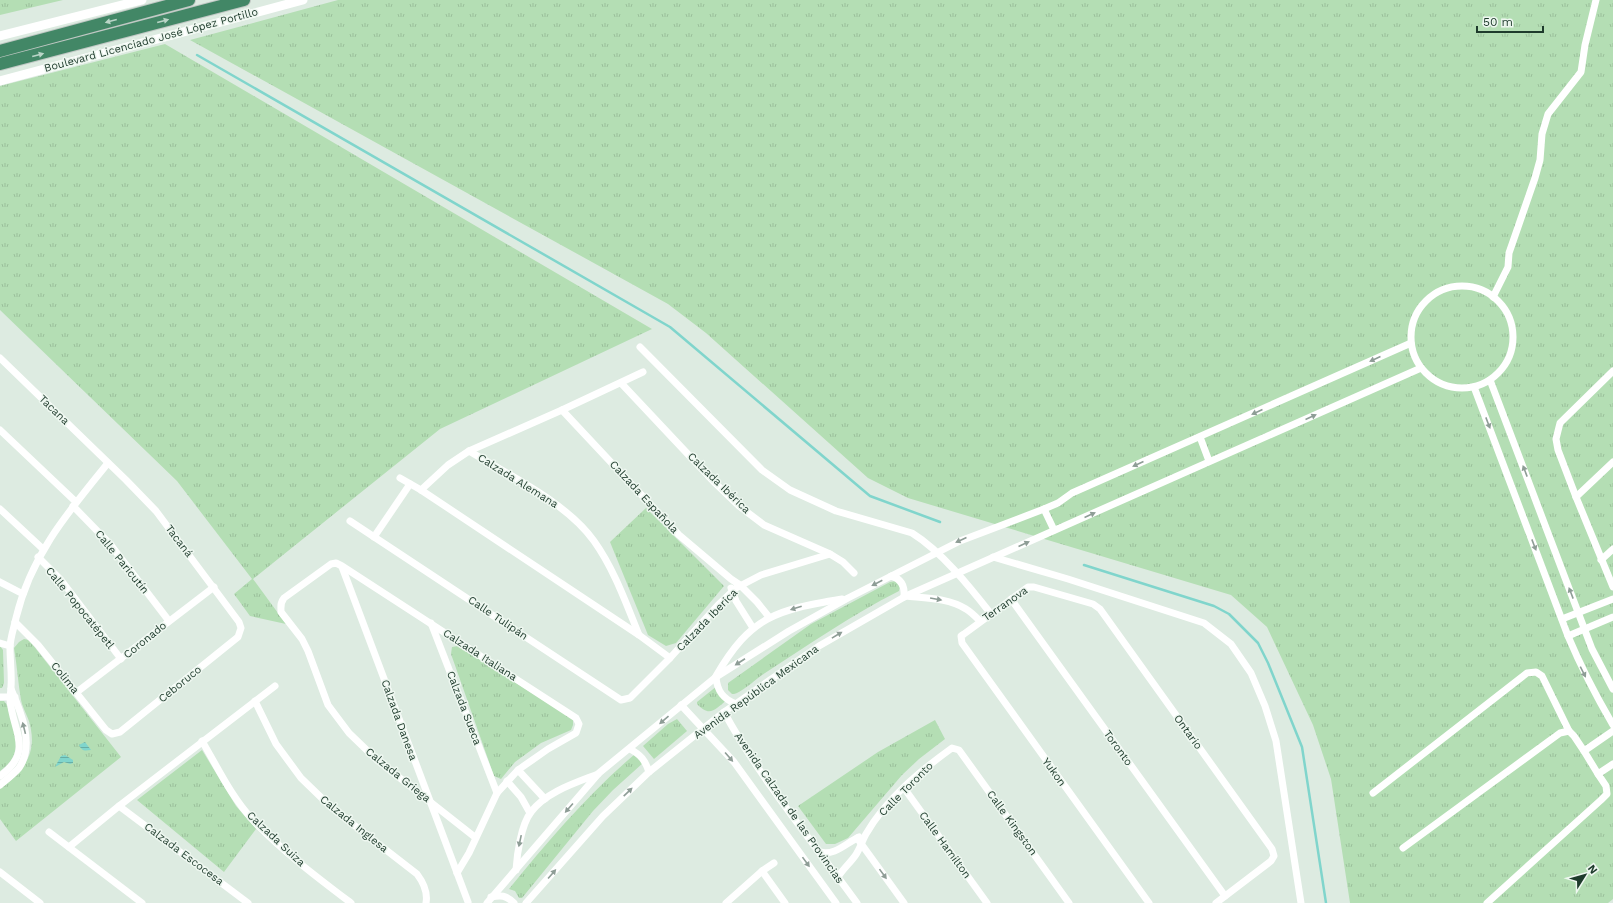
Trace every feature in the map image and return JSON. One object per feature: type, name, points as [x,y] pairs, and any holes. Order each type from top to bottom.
[{"type":"highway","points":[[0,51],[189,0]]},
{"type":"highway","name":"Boulevard Licenciado José López Portillo","points":[[0,64],[244,0]]},
{"type":"street","points":[[0,36],[142,0]]},
{"type":"street","name":"Boulevard Licenciado José López Portillo","points":[[0,81],[303,0]]},
{"type":"street","points":[[1493,297],[1508,267],[1509,253],[1535,178],[1540,160],[1542,134],[1546,119],[1548,114],[1578,77],[1583,68],[1585,45],[1596,0]]},
{"type":"street","points":[[1466,286],[1486,292],[1493,297],[1502,305],[1511,324],[1512,345],[1505,365],[1490,380],[1474,386],[1454,388],[1436,381],[1422,368],[1411,343],[1412,324],[1421,306],[1445,288],[1466,286]]},
{"type":"street","points":[[489,900],[599,773],[716,677],[770,643],[848,598],[971,536],[1058,503],[1072,493],[1411,343]]},
{"type":"street","points":[[640,347],[762,470],[790,490],[836,511],[912,533],[921,538],[937,552],[978,596],[991,614]]},
{"type":"street","name":"Tacana","points":[[0,358],[108,463]]},
{"type":"street","name":"Avenida República Mexicana","points":[[526,903],[603,816],[648,772],[724,712],[819,646],[905,596],[1422,368]]},
{"type":"street","points":[[1613,371],[1560,423],[1556,439],[1558,450],[1576,497],[1613,587]]},
{"type":"street","points":[[421,490],[448,465],[469,451],[643,372]]},
{"type":"street","points":[[1490,380],[1578,613],[1595,655],[1613,689]]},
{"type":"street","name":"Calzada Ibérica","points":[[621,383],[715,483],[739,506],[764,525],[830,554],[843,562],[854,573]]},
{"type":"street","points":[[1474,386],[1568,636],[1580,665],[1613,725]]},
{"type":"street","name":"Calzada Española","points":[[562,410],[679,535],[750,594],[769,617]]},
{"type":"street","name":"Calle Paricutín","points":[[0,430],[74,504],[110,544],[168,621]]},
{"type":"street","points":[[1200,437],[1209,461]]},
{"type":"street","name":"Calzada Alemana","points":[[469,451],[554,502],[575,519],[594,540],[615,576],[639,635]]},
{"type":"street","points":[[1576,497],[1613,462]]},
{"type":"street","points":[[0,776],[14,763],[19,749],[20,738],[11,689],[10,646],[23,594],[38,557],[43,549],[74,504],[108,463]]},
{"type":"street","name":"Tacaná","points":[[108,463],[156,511],[214,587],[239,622],[241,628]]},
{"type":"street","points":[[400,478],[421,490],[639,635],[670,658]]},
{"type":"street","points":[[374,536],[410,484]]},
{"type":"street","points":[[0,509],[43,549]]},
{"type":"street","points":[[1044,509],[1054,530]]},
{"type":"street","name":"Calle Tulipán","points":[[350,521],[621,700]]},
{"type":"street","points":[[1601,560],[1613,549]]},
{"type":"street","name":"Calzada Iberica","points":[[621,700],[630,698],[670,658],[718,604],[740,585],[761,575],[830,554]]},
{"type":"street","name":"Calle Popocatépetl","points":[[38,557],[61,580],[121,659]]},
{"type":"street","points":[[993,557],[1068,579],[1204,623],[1231,644],[1254,680],[1265,706],[1276,741],[1301,903]]},
{"type":"street","name":"Calzada Griega","points":[[342,566],[336,563],[331,564],[281,602],[282,612],[302,639],[308,651],[328,706],[349,733],[377,760],[476,838]]},
{"type":"street","name":"Calzada Italiana","points":[[342,566],[578,720],[579,724],[576,733],[548,749],[518,770]]},
{"type":"street","name":"Calzada Danesa","points":[[342,566],[468,902]]},
{"type":"street","points":[[891,576],[899,579],[903,584],[905,596],[936,599],[951,603],[965,608],[980,621]]},
{"type":"street","points":[[731,579],[732,591],[742,612],[753,628]]},
{"type":"street","points":[[0,582],[23,594]]},
{"type":"street","name":"Terranova","points":[[961,640],[964,634],[980,621],[1031,586],[1093,604],[1100,609]]},
{"type":"street","name":"Coronado","points":[[77,692],[214,587]]},
{"type":"street","points":[[736,704],[727,700],[721,694],[717,686],[716,677],[729,655],[753,628],[769,617],[802,606],[848,598]]},
{"type":"street","name":"Toronto","points":[[1011,599],[1225,896]]},
{"type":"street","points":[[1562,619],[1613,599]]},
{"type":"street","name":"Ontario","points":[[1100,609],[1272,849],[1274,856],[1272,861],[1225,896]]},
{"type":"street","points":[[1568,636],[1613,617]]},
{"type":"street","name":"Colima","points":[[15,622],[38,645],[106,730],[112,734]]},
{"type":"street","name":"Calzada Sueca","points":[[431,623],[497,792]]},
{"type":"street","name":"Ceboruco","points":[[112,734],[120,732],[238,637],[241,628]]},
{"type":"street","name":"Yukon","points":[[961,640],[963,646],[1149,903]]},
{"type":"street","points":[[0,643],[10,646]]},
{"type":"street","points":[[1373,793],[1527,673],[1536,672],[1542,676],[1569,731],[1606,786],[1607,794],[1487,903]]},
{"type":"street","points":[[69,847],[202,741],[275,686]]},
{"type":"street","points":[[0,697],[12,698]]},
{"type":"street","points":[[0,785],[18,768],[23,759],[26,748],[25,729],[12,698]]},
{"type":"street","name":"Calzada Inglesa","points":[[255,701],[276,744],[301,778],[332,808],[417,874],[423,882],[426,892],[426,903]]},
{"type":"street","name":"Avenida Calzada de las Provincias","points":[[681,705],[734,762],[836,903]]},
{"type":"street","name":"Avenida Calzada de las Provincias","points":[[724,712],[737,736],[754,761],[857,903]]},
{"type":"street","points":[[1403,848],[1560,733],[1569,731]]},
{"type":"street","points":[[1584,752],[1613,731]]},
{"type":"street","name":"Calzada Suiza","points":[[202,741],[235,796],[253,820],[324,882],[351,903]]},
{"type":"street","points":[[630,748],[642,757],[646,763],[648,772]]},
{"type":"street","name":"Calle Toronto","points":[[838,877],[855,856],[862,845],[865,834],[877,818],[919,774],[952,748]]},
{"type":"street","name":"Calle Kingston","points":[[952,748],[959,750],[1069,903]]},
{"type":"street","points":[[1598,774],[1613,764]]},
{"type":"street","points":[[457,873],[476,838],[497,792],[518,770],[545,799]]},
{"type":"street","points":[[516,870],[521,836],[530,813],[545,799],[562,789],[599,773]]},
{"type":"street","points":[[508,781],[521,797],[530,813]]},
{"type":"street","name":"Calle Hamilton","points":[[904,788],[986,903]]},
{"type":"street","name":"Calzada Escocesa","points":[[119,806],[248,903]]},
{"type":"street","points":[[49,832],[142,903]]},
{"type":"street","name":"Calle Toronto","points":[[820,852],[830,853],[865,834]]},
{"type":"street","points":[[857,838],[904,903]]},
{"type":"street","points":[[726,903],[762,871],[774,863]]},
{"type":"street","points":[[762,871],[785,903]]},
{"type":"street","points":[[0,872],[40,903]]},
{"type":"street","points":[[489,900],[501,895],[509,898],[514,903]]},
{"type":"street","points":[[1216,903],[1225,896]]},
{"type":"green space","points":[[0,0],[63,0],[0,15]]},
{"type":"green space","points":[[338,0],[1613,0],[1613,899],[1608,903],[1350,903],[1331,779],[1313,725],[1267,627],[1231,595],[908,498],[868,478],[706,333],[668,304],[190,40]]},
{"type":"green space","points":[[165,44],[652,329],[440,429],[253,579],[286,624],[250,616],[234,594],[252,579],[177,481],[0,310],[0,86]]},
{"type":"green space","points":[[646,508],[724,586],[676,643],[666,646],[648,635],[610,542]]},
{"type":"green space","points":[[896,581],[900,586],[899,591],[829,631],[739,692],[732,694],[728,690],[728,683],[811,624],[890,582]]},
{"type":"green space","points":[[24,639],[29,640],[121,757],[16,841],[0,819],[0,789],[20,771],[29,757],[31,748],[32,740],[30,726],[21,700],[14,648]]},
{"type":"green space","points":[[0,646],[3,650],[4,683],[2,688],[0,688]]},
{"type":"green space","points":[[458,646],[573,719],[571,730],[541,743],[515,762],[501,779],[494,776],[451,654],[452,647]]},
{"type":"green space","points":[[717,686],[727,700],[712,711],[705,711],[697,704],[697,702]]},
{"type":"green space","points":[[0,701],[4,701],[7,705],[15,732],[16,741],[13,757],[0,771]]},
{"type":"green space","points":[[677,719],[687,731],[654,759],[643,746],[668,724]]},
{"type":"green space","points":[[935,720],[945,739],[919,759],[902,775],[848,838],[835,844],[826,844],[798,806],[878,752]]},
{"type":"green space","points":[[202,750],[236,806],[256,829],[224,872],[137,800]]},
{"type":"green space","points":[[635,754],[643,763],[613,790],[593,811],[522,898],[519,898],[515,891],[509,889],[569,818],[601,785]]},
{"type":"water","points":[[85,742],[91,750],[81,748],[79,745]]},
{"type":"water","points":[[65,755],[73,760],[73,763],[70,764],[64,762],[55,767],[61,756]]},
{"type":"waterway","points":[[197,55],[670,327],[870,496],[940,522]]},
{"type":"waterway","points":[[1084,565],[1214,606],[1229,614],[1258,643],[1268,663],[1302,747],[1326,903]]}]
